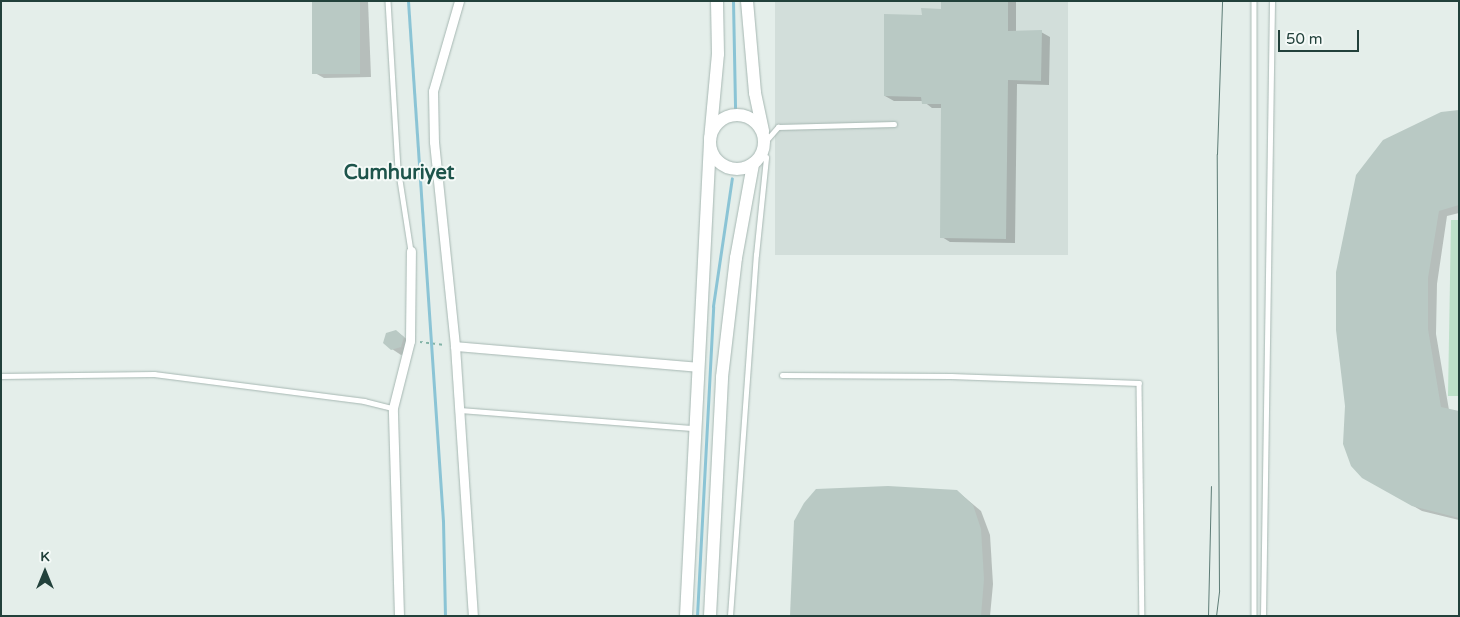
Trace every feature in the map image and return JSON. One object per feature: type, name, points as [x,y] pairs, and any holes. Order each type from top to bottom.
[{"type":"street","points":[[459,1],[433,91],[434,142],[455,346],[473,616]]},
{"type":"street","points":[[686,616],[710,140],[718,54],[717,1]]},
{"type":"street","points":[[747,1],[754,93],[766,158]]},
{"type":"street","points":[[710,616],[722,377],[736,258],[753,164],[763,150],[764,142],[758,124],[742,115],[724,118],[712,131],[710,140],[714,157],[720,163],[736,169],[753,164]]},
{"type":"street","points":[[399,616],[393,408],[410,341],[411,252]]},
{"type":"street","points":[[455,346],[698,367]]},
{"type":"lane","points":[[388,1],[398,167],[411,252]]},
{"type":"lane","points":[[1254,1],[1254,616]]},
{"type":"lane","points":[[1263,616],[1272,1]]},
{"type":"lane","points":[[764,142],[778,127],[894,124]]},
{"type":"lane","points":[[730,616],[754,273],[766,158]]},
{"type":"lane","points":[[1,376],[154,374],[364,401],[393,408]]},
{"type":"lane","points":[[782,375],[951,376],[1139,383],[1142,616]]},
{"type":"lane","points":[[459,410],[695,428]]},
{"type":"path","points":[[410,341],[455,346]]},
{"type":"shaded area","points":[[775,1],[1068,1],[1068,255],[775,255]]},
{"type":"green space","points":[[1451,220],[1459,220],[1459,396],[1448,396]]},
{"type":"building","points":[[312,1],[360,1],[360,74],[312,74]]},
{"type":"building","points":[[941,1],[1008,1],[1008,31],[1042,30],[1041,81],[1008,80],[1006,239],[940,238],[941,104],[922,104],[921,97],[884,96],[884,14],[922,15],[921,8],[941,9]]},
{"type":"building","points":[[1459,110],[1459,205],[1439,211],[1428,278],[1428,329],[1441,407],[1459,411],[1459,518],[1412,506],[1362,478],[1351,466],[1343,444],[1345,406],[1336,330],[1336,272],[1356,175],[1383,140],[1441,112]]},
{"type":"building","points":[[396,330],[404,337],[401,347],[391,350],[383,343],[386,333]]},
{"type":"building","points":[[888,486],[957,490],[973,505],[981,529],[984,579],[981,616],[790,616],[794,521],[804,503],[816,489]]},
{"type":"waterway","points":[[408,1],[443,521],[445,616]]},
{"type":"waterway","points":[[733,1],[735,108]]},
{"type":"waterway","points":[[697,616],[713,306],[732,178]]},
{"type":"tram line","points":[[1216,616],[1219,590],[1217,154],[1222,1]]},
{"type":"tram line","points":[[1208,616],[1211,486]]},
{"type":"district","name":"Cumhuriyet","points":[[399,173]]}]
